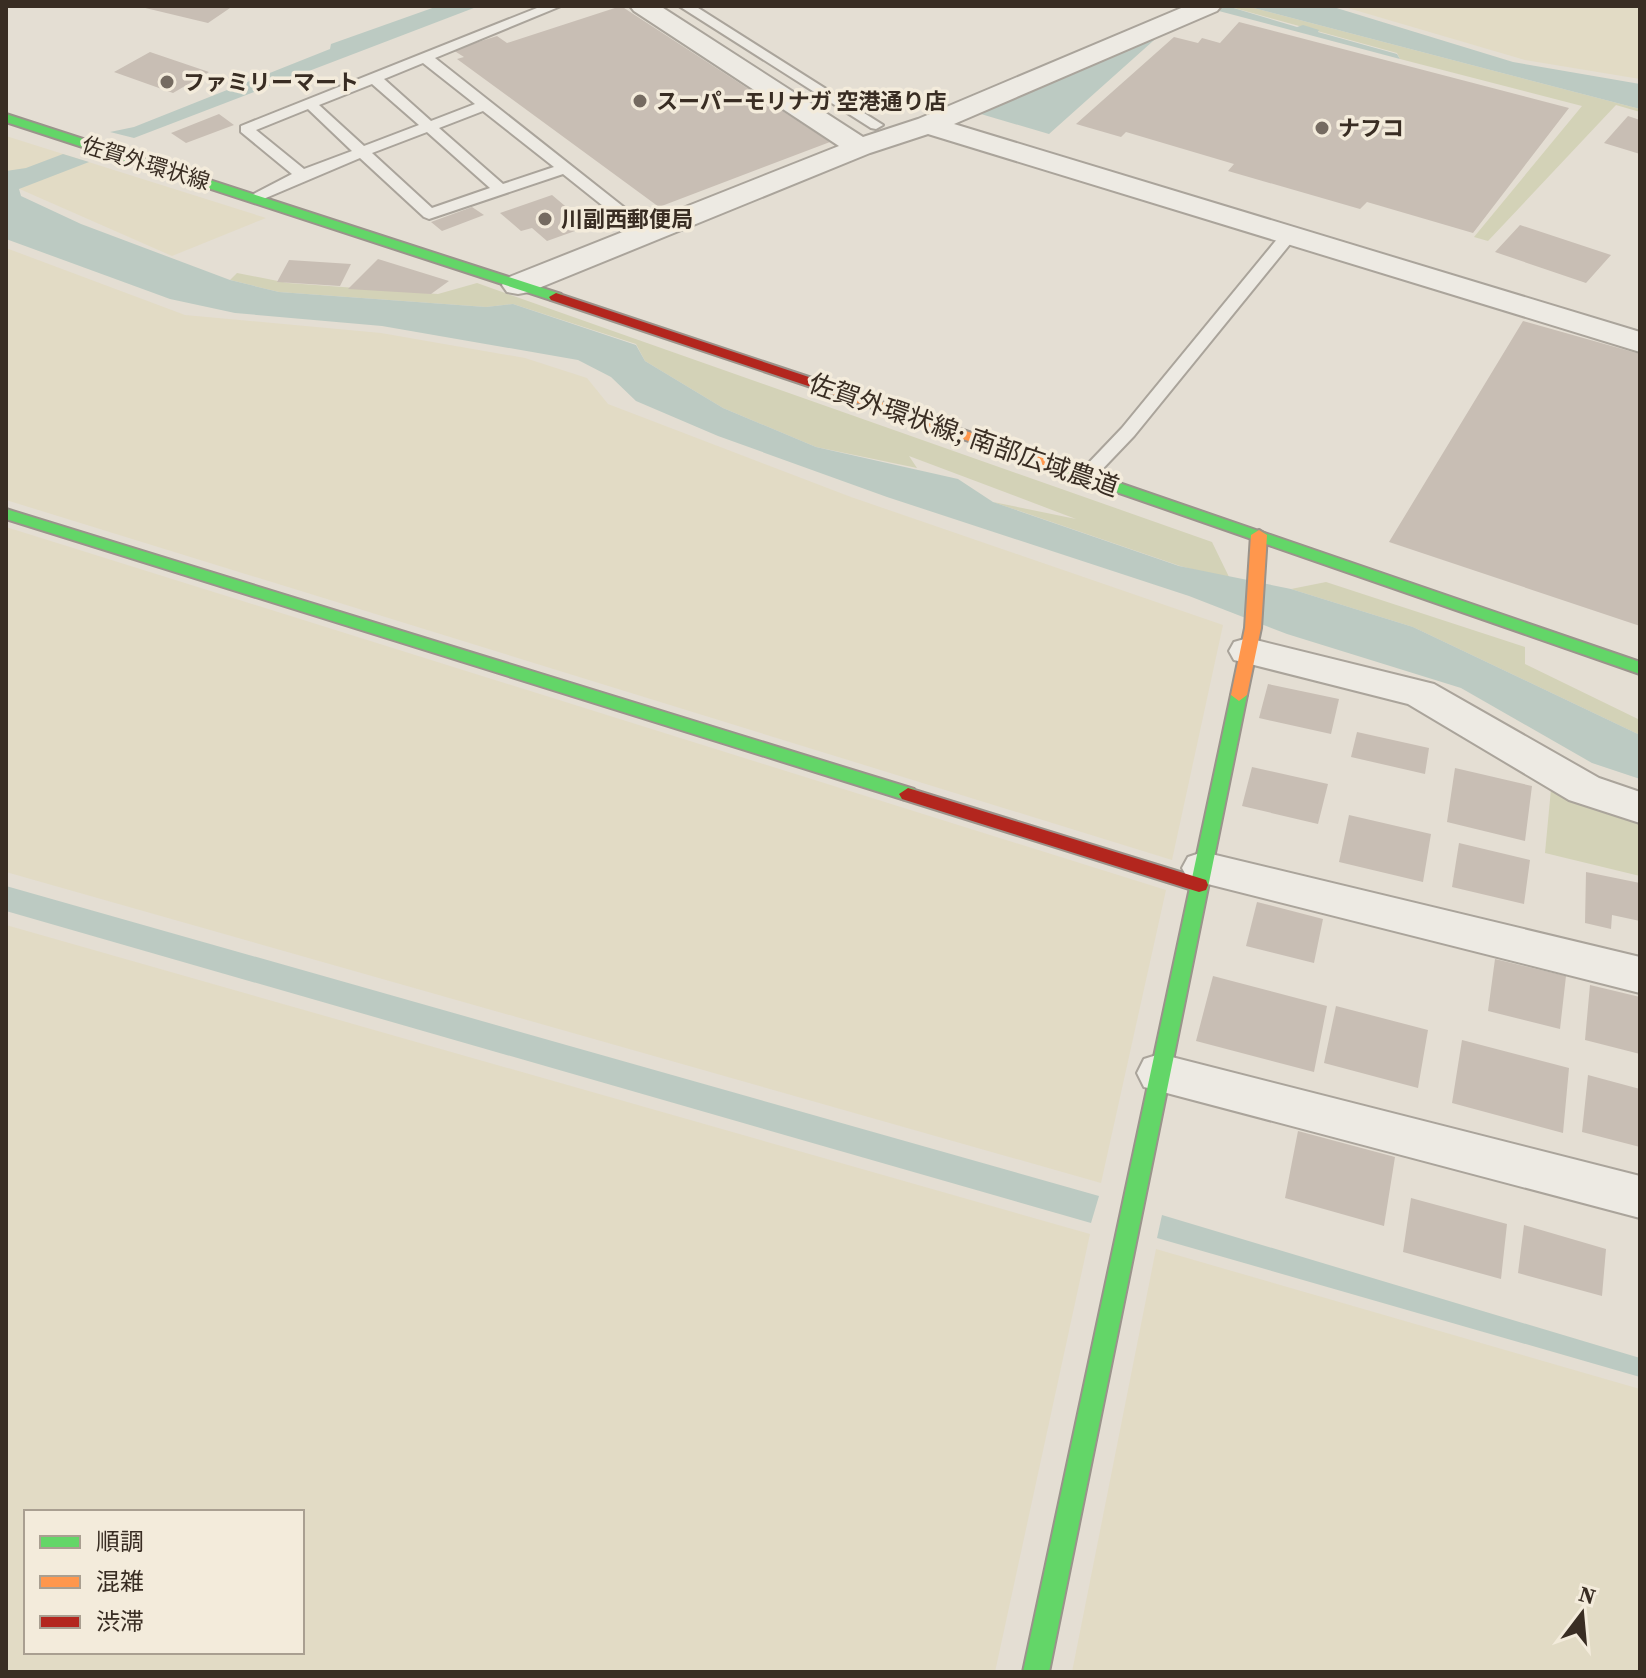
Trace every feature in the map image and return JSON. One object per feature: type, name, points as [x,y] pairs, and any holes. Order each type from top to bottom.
[{"type":"street","points":[[643,6],[868,136]]},
{"type":"street","points":[[518,285],[648,234],[868,136],[928,125],[1208,6]]},
{"type":"street","name":"佐賀外環状線","points":[[6,118],[287,208]]},
{"type":"street","points":[[928,125],[1640,342]]},
{"type":"street","name":"佐賀外環状線; 南部広域農道","points":[[287,208],[1086,476],[1640,668]]},
{"type":"street","points":[[6,514],[1201,877],[1640,975]]},
{"type":"street","points":[[1036,1672],[1250,640],[1259,535]]},
{"type":"street","points":[[1250,640],[1420,694],[1584,789],[1640,808]]},
{"type":"street","points":[[1160,1073],[1640,1197]]},
{"type":"lane","points":[[302,175],[246,129],[554,6]]},
{"type":"lane","points":[[686,6],[868,136]]},
{"type":"lane","points":[[423,56],[648,234]]},
{"type":"lane","points":[[373,77],[501,190]]},
{"type":"lane","points":[[309,103],[429,214],[566,168]]},
{"type":"lane","points":[[256,197],[302,175],[485,105]]},
{"type":"lane","points":[[1086,476],[1128,432],[1289,235]]},
{"type":"shaded area","points":[[438,6],[479,6],[134,138],[110,132],[134,127],[330,49],[331,44]]},
{"type":"shaded area","points":[[1227,6],[1297,27],[1303,25],[1397,54],[1400,59],[1215,10]]},
{"type":"shaded area","points":[[1246,6],[1330,6],[1513,62],[1640,84],[1640,109]]},
{"type":"shaded area","points":[[1341,6],[1640,6],[1640,79],[1525,60]]},
{"type":"shaded area","points":[[1162,33],[1049,134],[974,112]]},
{"type":"shaded area","points":[[6,136],[266,218],[172,256],[6,183]]},
{"type":"shaded area","points":[[63,154],[89,162],[19,189],[21,196],[81,224],[230,280],[279,292],[486,307],[513,304],[636,345],[645,361],[723,408],[816,447],[958,479],[993,502],[1179,566],[1291,589],[1413,627],[1640,735],[1640,779],[1592,763],[1461,688],[1287,634],[1189,596],[887,497],[718,436],[636,401],[611,377],[578,360],[382,326],[235,313],[170,299],[6,239],[6,171],[26,168]]},
{"type":"shaded area","points":[[6,248],[185,315],[381,333],[525,358],[587,378],[608,404],[851,497],[1223,625],[1172,860],[6,500]]},
{"type":"shaded area","points":[[6,527],[1166,890],[1101,1183],[6,872]]},
{"type":"shaded area","points":[[6,886],[1099,1196],[1091,1223],[6,911]]},
{"type":"shaded area","points":[[6,925],[1090,1234],[995,1672],[6,1672]]},
{"type":"shaded area","points":[[1162,1215],[1640,1358],[1640,1377],[1157,1238]]},
{"type":"shaded area","points":[[1156,1249],[1640,1389],[1640,1672],[1072,1672]]},
{"type":"green space","points":[[1227,6],[1246,6],[1640,109],[1640,112],[1616,105],[1488,241],[1474,237],[1582,106],[1400,59],[1397,53]]},
{"type":"green space","points":[[237,273],[288,283],[438,294],[477,283],[1212,542],[1230,579],[1180,566],[993,502],[1076,519],[909,456],[917,468],[816,447],[723,408],[645,361],[636,344],[513,304],[486,307],[279,292],[230,280]]},
{"type":"green space","points":[[1326,582],[1525,647],[1525,664],[1640,720],[1640,735],[1413,627],[1291,589]]},
{"type":"green space","points":[[1551,789],[1640,824],[1640,876],[1545,853]]},
{"type":"building","points":[[137,6],[233,6],[208,23]]},
{"type":"building","name":"スーパーモリナガ 空港通り店","points":[[621,6],[830,142],[659,207],[457,59],[464,57],[453,50],[497,36],[507,43]]},
{"type":"building","name":"ナフコ","points":[[1239,22],[1569,108],[1473,233],[1367,202],[1360,209],[1228,171],[1234,164],[1126,132],[1121,137],[1076,124],[1174,37],[1198,43],[1202,38],[1220,43]]},
{"type":"building","name":"ファミリーマート","points":[[150,52],[209,72],[173,93],[114,72]]},
{"type":"building","points":[[219,114],[234,125],[186,143],[171,133]]},
{"type":"building","points":[[1628,116],[1640,120],[1640,154],[1604,143]]},
{"type":"building","name":"川副西郵便局","points":[[552,195],[589,226],[547,241],[532,228],[521,231],[500,213]]},
{"type":"building","points":[[472,207],[484,215],[442,231],[431,222]]},
{"type":"building","points":[[1520,225],[1611,255],[1586,283],[1495,252]]},
{"type":"building","points":[[378,259],[449,281],[431,294],[348,289]]},
{"type":"building","points":[[289,260],[351,264],[340,286],[277,282]]},
{"type":"building","points":[[1523,321],[1640,354],[1640,626],[1389,542]]},
{"type":"building","points":[[1268,684],[1339,699],[1331,734],[1259,718]]},
{"type":"building","points":[[1357,732],[1429,748],[1425,774],[1351,757]]},
{"type":"building","points":[[1252,767],[1328,784],[1318,824],[1242,806]]},
{"type":"building","points":[[1455,768],[1532,786],[1525,841],[1447,822]]},
{"type":"building","points":[[1349,815],[1431,834],[1423,882],[1339,862]]},
{"type":"building","points":[[1459,843],[1530,860],[1524,904],[1452,887]]},
{"type":"building","points":[[1586,872],[1640,883],[1640,921],[1612,915],[1611,929],[1585,923]]},
{"type":"building","points":[[1257,902],[1323,919],[1314,963],[1246,946]]},
{"type":"building","points":[[1495,959],[1566,976],[1560,1029],[1488,1011]]},
{"type":"building","points":[[1213,976],[1327,1006],[1314,1072],[1196,1041]]},
{"type":"building","points":[[1590,985],[1640,997],[1640,1054],[1585,1040]]},
{"type":"building","points":[[1336,1006],[1428,1030],[1418,1088],[1324,1063]]},
{"type":"building","points":[[1462,1040],[1569,1068],[1563,1133],[1452,1103]]},
{"type":"building","points":[[1588,1075],[1640,1089],[1640,1147],[1582,1132]]},
{"type":"building","points":[[1298,1131],[1395,1157],[1384,1226],[1285,1198]]},
{"type":"building","points":[[1411,1198],[1507,1224],[1501,1279],[1403,1252]]},
{"type":"building","points":[[1524,1225],[1606,1249],[1602,1296],[1518,1273]]},
{"type":"traffic: fast","points":[[6,118],[556,297]]},
{"type":"traffic: fast","points":[[1061,468],[1640,668]]},
{"type":"traffic: fast","points":[[6,514],[908,794]]},
{"type":"traffic: fast","points":[[1036,1672],[1239,695]]},
{"type":"traffic: slow","points":[[834,390],[1061,468]]},
{"type":"traffic: slow","points":[[1239,695],[1253,628],[1259,535]]},
{"type":"traffic: jam","points":[[556,297],[834,390]]},
{"type":"traffic: jam","points":[[908,794],[1199,885]]},
{"type":"place","name":"ファミリーマート","points":[[167,82]]},
{"type":"place","name":"スーパーモリナガ 空港通り店","points":[[640,101]]},
{"type":"place","name":"ナフコ","points":[[1322,128]]},
{"type":"place","name":"川副西郵便局","points":[[545,219]]}]
